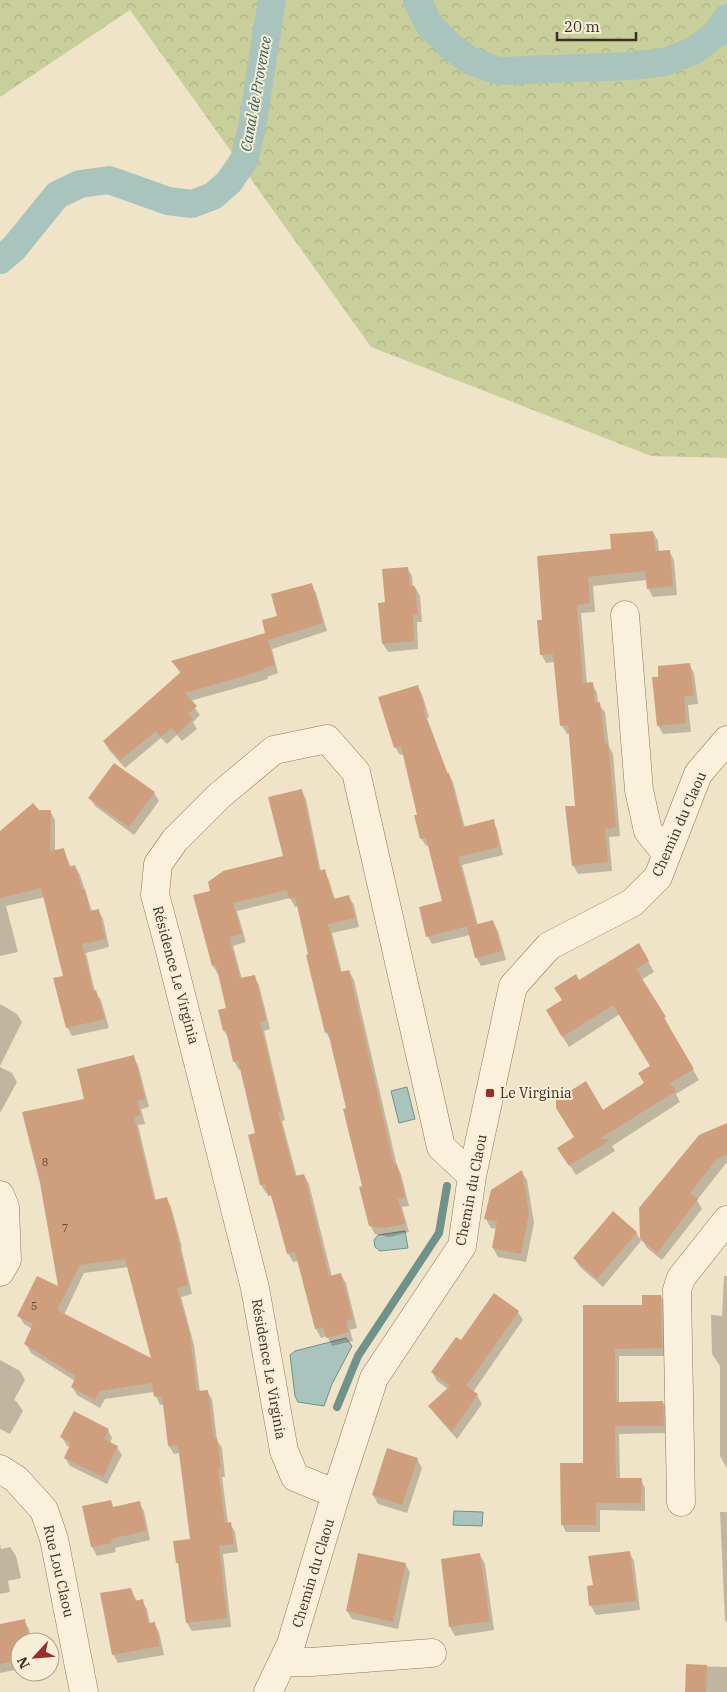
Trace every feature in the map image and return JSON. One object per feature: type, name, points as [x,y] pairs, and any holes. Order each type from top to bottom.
[{"type":"street","points":[[625,615],[639,790],[648,831],[667,854]]},
{"type":"street","name":"Résidence Le Virginia","points":[[336,1494],[295,1478],[284,1451],[255,1288],[155,895],[158,864],[175,840],[219,796],[274,750],[327,739],[356,772],[441,1147],[472,1176]]},
{"type":"street","name":"Chemin du Claou","points":[[268,1692],[291,1644],[336,1494],[374,1378],[462,1246],[472,1176],[513,986],[549,946],[632,903],[658,877],[698,774],[727,740]]},
{"type":"street","points":[[0,1195],[4,1207],[6,1260],[0,1272]]},
{"type":"street","points":[[681,1502],[676,1290],[681,1278],[727,1220]]},
{"type":"street","name":"Rue Lou Claou","points":[[0,1469],[16,1479],[44,1510],[54,1539],[84,1692]]},
{"type":"street","points":[[283,1662],[311,1662],[432,1653]]},
{"type":"green space","points":[[0,0],[727,0],[727,458],[651,456],[371,347],[130,10],[0,97]]},
{"type":"water","points":[[407,1087],[415,1119],[399,1123],[391,1091]]},
{"type":"water","points":[[405,1231],[408,1248],[380,1251],[375,1247],[374,1240],[378,1235]]},
{"type":"water","points":[[346,1338],[352,1346],[332,1384],[324,1406],[298,1402],[295,1396],[290,1355],[295,1351]]},
{"type":"water","points":[[454,1511],[483,1512],[482,1526],[453,1525]]},
{"type":"building","points":[[653,531],[656,551],[670,550],[673,586],[647,589],[645,571],[588,577],[590,603],[577,605],[583,683],[593,682],[595,703],[600,702],[605,744],[608,743],[616,827],[605,829],[608,862],[572,866],[565,806],[575,806],[568,725],[560,726],[553,654],[540,655],[537,620],[542,620],[537,556],[611,549],[610,534]]},
{"type":"building","points":[[408,567],[410,586],[415,586],[418,615],[413,614],[414,641],[382,644],[378,603],[385,602],[382,569]]},
{"type":"building","points":[[312,583],[323,623],[268,640],[275,665],[263,668],[264,670],[185,693],[197,706],[188,714],[193,719],[177,734],[171,728],[161,737],[156,731],[120,760],[103,741],[181,672],[171,661],[265,633],[262,620],[277,616],[271,594]]},
{"type":"building","points":[[690,663],[694,696],[684,696],[686,723],[657,726],[652,677],[658,677],[658,666]]},
{"type":"building","points":[[418,685],[425,709],[423,710],[447,773],[449,773],[463,827],[494,819],[499,847],[458,857],[476,924],[426,937],[419,907],[442,901],[426,838],[420,839],[414,815],[417,815],[401,746],[394,748],[378,697]]},
{"type":"building","points":[[114,763],[155,792],[129,827],[88,798]]},
{"type":"building","points":[[302,789],[319,871],[325,869],[333,899],[349,895],[355,918],[328,924],[340,972],[349,970],[394,1165],[397,1164],[405,1197],[398,1199],[405,1224],[384,1228],[369,1226],[359,1187],[362,1186],[343,1109],[346,1108],[328,1032],[325,1033],[306,955],[308,954],[295,897],[289,899],[287,890],[233,903],[242,934],[229,937],[240,978],[255,975],[266,1020],[260,1022],[281,1111],[278,1112],[295,1176],[304,1174],[329,1276],[341,1273],[353,1319],[346,1321],[349,1332],[326,1338],[323,1327],[315,1329],[295,1252],[287,1254],[271,1195],[268,1196],[265,1184],[260,1185],[248,1135],[255,1133],[238,1060],[233,1062],[226,1030],[223,1031],[218,1010],[226,1008],[216,965],[212,966],[193,895],[210,891],[208,882],[223,871],[283,856],[268,797]]},
{"type":"building","points":[[33,803],[39,810],[51,810],[50,851],[64,848],[69,867],[75,865],[82,890],[85,889],[90,911],[99,909],[105,939],[82,944],[93,991],[96,990],[105,1019],[66,1028],[53,978],[63,976],[41,888],[0,898],[0,831]]},
{"type":"building","points":[[493,920],[502,951],[475,958],[467,927]]},
{"type":"building","points":[[639,943],[649,961],[636,969],[666,1017],[664,1018],[694,1069],[670,1083],[676,1091],[601,1138],[610,1140],[569,1166],[557,1148],[574,1137],[556,1108],[556,1100],[586,1081],[603,1110],[644,1083],[638,1073],[650,1066],[613,1005],[562,1037],[546,1010],[562,1000],[554,988],[576,974],[579,980]]},
{"type":"building","points":[[134,1055],[145,1099],[137,1101],[141,1115],[134,1117],[154,1200],[167,1197],[178,1238],[188,1285],[177,1288],[190,1335],[197,1391],[208,1390],[214,1438],[217,1438],[221,1468],[218,1469],[225,1523],[231,1522],[234,1544],[219,1546],[227,1618],[186,1623],[173,1541],[190,1539],[178,1445],[168,1446],[162,1396],[154,1397],[152,1383],[100,1391],[95,1400],[71,1387],[76,1376],[24,1344],[33,1324],[17,1316],[37,1276],[58,1286],[40,1183],[22,1112],[84,1099],[77,1069]],"holes":[[[125,1259],[151,1358],[57,1310],[80,1265]]]},
{"type":"building","points":[[727,1123],[727,1155],[717,1159],[690,1193],[698,1199],[657,1253],[640,1239],[639,1208],[699,1135]]},
{"type":"building","points":[[522,1170],[529,1213],[521,1254],[492,1248],[497,1221],[484,1219],[491,1190]]},
{"type":"building","points":[[613,1211],[637,1232],[597,1279],[573,1258]]},
{"type":"building","points":[[494,1293],[519,1311],[466,1386],[478,1394],[452,1432],[428,1406],[450,1386],[431,1372],[456,1337],[461,1340]]},
{"type":"building","points":[[642,1295],[661,1295],[662,1348],[615,1349],[616,1402],[663,1401],[664,1426],[615,1426],[616,1478],[642,1478],[641,1503],[596,1503],[596,1525],[561,1525],[560,1463],[583,1463],[583,1305],[642,1305]]},
{"type":"building","points":[[74,1411],[109,1429],[104,1439],[118,1446],[103,1477],[64,1458],[71,1443],[60,1437]]},
{"type":"building","points":[[387,1448],[418,1458],[402,1505],[372,1495]]},
{"type":"building","points":[[111,1500],[113,1507],[140,1501],[146,1531],[111,1539],[112,1543],[91,1547],[82,1506]]},
{"type":"building","points":[[630,1551],[636,1601],[589,1606],[587,1586],[593,1585],[588,1556]]},
{"type":"building","points":[[358,1553],[406,1563],[393,1622],[346,1611]]},
{"type":"building","points":[[480,1553],[490,1621],[449,1627],[441,1559]]},
{"type":"building","points":[[131,1588],[135,1601],[143,1599],[148,1623],[155,1622],[160,1646],[112,1655],[100,1593]]},
{"type":"building","points":[[25,1619],[27,1632],[10,1632],[10,1662],[0,1664],[0,1624]]},
{"type":"building","points":[[686,1664],[707,1665],[706,1692],[685,1692]]},
{"type":"waterway","name":"Canal de Provence","points":[[0,260],[14,248],[57,195],[80,184],[109,180],[168,201],[192,204],[213,196],[229,182],[244,160],[252,127],[272,0]]},
{"type":"waterway","name":"Canal de Provence","points":[[417,0],[428,23],[449,45],[470,61],[499,71],[631,66],[665,62],[693,51],[716,34],[727,18]]},
{"type":"waterway","points":[[337,1407],[358,1356],[439,1233],[447,1186]]},
{"type":"place","name":"Le Virginia","points":[[490,1093]]}]
